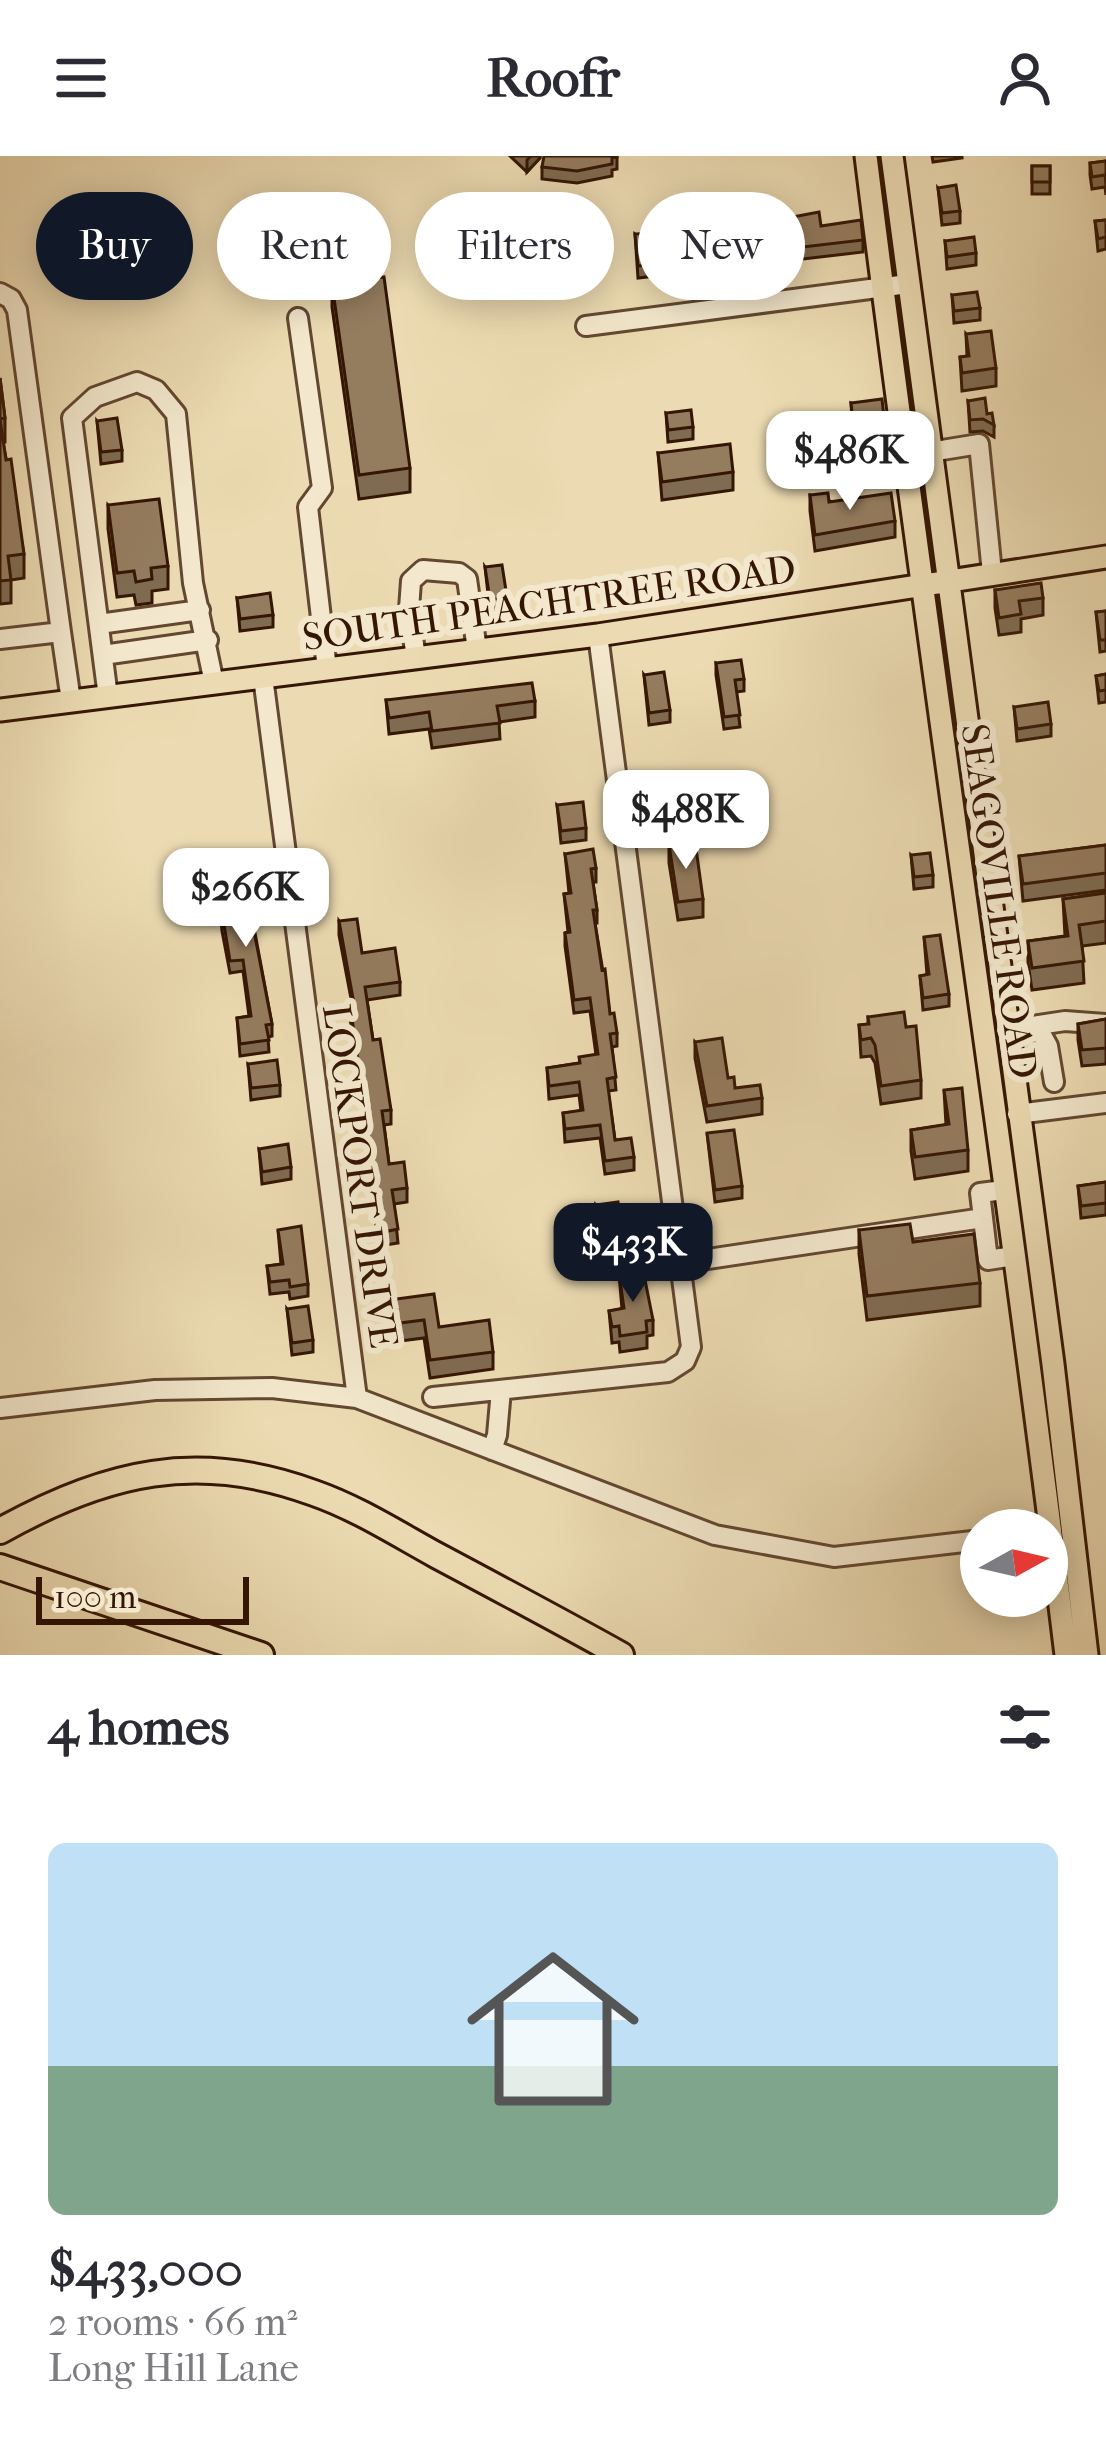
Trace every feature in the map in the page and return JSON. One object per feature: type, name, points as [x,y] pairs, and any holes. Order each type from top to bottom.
[{"type":"highway","points":[[0,1531],[54,1500],[139,1474],[185,1471],[273,1480],[355,1511],[612,1650]]},
{"type":"highway","points":[[0,1568],[261,1655]]},
{"type":"main road","name":"SEAGOVILLE ROAD","points":[[866,156],[919,585],[1004,1190],[1014,1256],[1037,1333]]},
{"type":"main road","name":"SEAGOVILLE ROAD","points":[[892,156],[1017,1114],[1055,1509]]},
{"type":"main road","name":"SOUTH PEACHTREE ROAD","points":[[0,710],[598,635],[1106,557]]},
{"type":"main road","points":[[960,857],[984,853]]},
{"type":"main road","points":[[977,992],[1001,988]]},
{"type":"main road","name":"SEAGOVILLE ROAD","points":[[1068,1576],[1087,1655]]},
{"type":"main road","name":"SEAGOVILLE ROAD","points":[[1063,1617],[1066,1655]]},
{"type":"street","points":[[586,326],[908,284]]},
{"type":"street","points":[[0,293],[17,310],[71,701]]},
{"type":"street","points":[[298,318],[322,488],[308,507],[327,669]]},
{"type":"street","points":[[108,697],[72,418],[95,397],[137,382],[156,390],[176,414],[193,583],[214,683]]},
{"type":"street","points":[[930,452],[979,444],[992,573]]},
{"type":"street","points":[[416,658],[409,609],[411,581],[423,569],[459,573],[467,579],[477,650]]},
{"type":"street","points":[[99,624],[200,610]]},
{"type":"street","points":[[0,639],[61,632]]},
{"type":"street","points":[[433,1397],[668,1372],[685,1361],[692,1346],[598,635]]},
{"type":"street","points":[[103,655],[208,640]]},
{"type":"street","name":"LOCKPORT DRIVE","points":[[263,677],[357,1397]]},
{"type":"street","points":[[1006,1030],[1065,1021],[1106,1024]]},
{"type":"street","points":[[1037,1026],[1048,1046],[1054,1082]]},
{"type":"street","points":[[1017,1114],[1106,1103]]},
{"type":"street","points":[[1004,1190],[980,1193],[988,1260],[1014,1256]]},
{"type":"street","points":[[681,1262],[983,1218]]},
{"type":"street","points":[[0,1408],[155,1390],[272,1388],[357,1397],[715,1535],[834,1557],[960,1542]]},
{"type":"street","points":[[492,1450],[501,1390]]},
{"type":"building","points":[[544,156],[617,157],[612,164],[577,171],[542,167]]},
{"type":"building","points":[[1106,161],[1106,183],[1105,175],[1092,177],[1090,163]]},
{"type":"building","points":[[1032,166],[1050,166],[1050,182],[1032,182]]},
{"type":"building","points":[[956,185],[960,211],[942,213],[938,188]]},
{"type":"building","points":[[819,212],[821,226],[861,220],[863,240],[805,247],[805,215]]},
{"type":"building","points":[[1106,220],[1106,237],[1098,239],[1095,221]]},
{"type":"building","points":[[974,237],[976,253],[947,257],[945,241]]},
{"type":"building","points":[[977,292],[980,308],[954,311],[952,295]]},
{"type":"building","points":[[334,300],[387,300],[410,468],[359,475]]},
{"type":"building","points":[[991,331],[996,368],[962,373],[960,357],[969,356],[966,334]]},
{"type":"building","points":[[0,378],[5,418],[0,419]]},
{"type":"building","points":[[985,398],[994,425],[983,419],[970,420],[968,401]]},
{"type":"building","points":[[882,399],[884,417],[853,422],[851,403]]},
{"type":"building","points":[[691,410],[693,427],[668,430],[666,413]]},
{"type":"building","points":[[117,418],[122,450],[101,452],[97,421]]},
{"type":"building","points":[[0,419],[6,460],[11,459],[24,554],[8,556],[11,580],[0,581]]},
{"type":"building","points":[[730,444],[733,472],[662,482],[658,453]]},
{"type":"building","points":[[890,452],[892,469],[859,473],[857,456]]},
{"type":"building","points":[[828,493],[829,502],[891,493],[895,521],[815,535],[810,495]]},
{"type":"building","points":[[159,499],[168,566],[151,568],[152,579],[136,582],[134,571],[117,573],[108,505]]},
{"type":"building","points":[[502,565],[507,597],[490,600],[485,567]]},
{"type":"building","points":[[1041,583],[1043,598],[1019,601],[1021,614],[999,618],[995,590]]},
{"type":"building","points":[[270,593],[273,615],[240,619],[237,598]]},
{"type":"building","points":[[1106,611],[1106,640],[1100,640],[1096,612]]},
{"type":"building","points":[[741,660],[744,679],[735,680],[740,715],[724,717],[716,663]]},
{"type":"building","points":[[664,672],[670,710],[649,713],[644,675]]},
{"type":"building","points":[[1106,674],[1106,690],[1099,691],[1096,676]]},
{"type":"building","points":[[532,683],[535,701],[497,706],[500,723],[432,731],[429,712],[389,718],[386,700]]},
{"type":"building","points":[[1048,702],[1051,724],[1017,729],[1014,707]]},
{"type":"building","points":[[684,790],[688,814],[663,817],[660,793]]},
{"type":"building","points":[[583,802],[586,828],[561,831],[557,805]]},
{"type":"building","points":[[695,841],[703,899],[678,902],[669,845]]},
{"type":"building","points":[[1106,845],[1106,873],[1023,884],[1019,856]]},
{"type":"building","points":[[593,849],[597,910],[593,910],[617,1033],[610,1034],[616,1077],[607,1079],[615,1140],[631,1138],[634,1157],[605,1161],[600,1125],[565,1129],[563,1113],[583,1110],[579,1082],[549,1086],[547,1068],[580,1063],[579,1057],[598,1054],[590,998],[574,1000],[564,894],[571,893],[565,854]]},
{"type":"building","points":[[930,853],[933,875],[914,877],[911,855]]},
{"type":"building","points":[[247,855],[254,931],[272,1024],[266,1025],[269,1040],[240,1044],[237,1018],[251,1016],[243,960],[230,961],[219,894],[235,891],[232,868],[226,868],[225,858]]},
{"type":"building","points":[[1106,893],[1106,921],[1079,925],[1084,961],[1032,968],[1028,941],[1068,936],[1063,899]]},
{"type":"building","points":[[357,919],[362,953],[395,948],[400,982],[365,987],[373,1040],[380,1039],[391,1110],[382,1111],[389,1164],[404,1162],[407,1188],[392,1190],[398,1229],[379,1233],[350,1004],[354,1004],[339,921]]},
{"type":"building","points":[[940,935],[949,994],[923,998],[920,976],[929,974],[924,937]]},
{"type":"building","points":[[904,1012],[906,1027],[916,1026],[921,1080],[881,1086],[875,1045],[871,1038],[861,1040],[859,1025],[869,1024],[868,1017]]},
{"type":"building","points":[[1106,1019],[1106,1048],[1082,1050],[1078,1024]]},
{"type":"building","points":[[722,1038],[728,1078],[734,1077],[735,1088],[760,1085],[762,1098],[707,1106],[695,1042]]},
{"type":"building","points":[[277,1060],[280,1085],[251,1088],[248,1064]]},
{"type":"building","points":[[962,1088],[968,1150],[915,1157],[911,1130],[949,1124],[944,1090]]},
{"type":"building","points":[[734,1130],[742,1186],[715,1190],[707,1133]]},
{"type":"building","points":[[288,1144],[291,1167],[262,1172],[259,1149]]},
{"type":"building","points":[[1106,1182],[1106,1203],[1081,1206],[1078,1186]]},
{"type":"building","points":[[618,1202],[622,1231],[600,1234],[596,1205]]},
{"type":"building","points":[[910,1224],[913,1242],[974,1234],[980,1283],[867,1296],[859,1230]]},
{"type":"building","points":[[301,1226],[308,1284],[290,1287],[289,1280],[270,1282],[267,1266],[283,1264],[278,1230]]},
{"type":"building","points":[[643,1270],[653,1320],[646,1321],[647,1332],[620,1336],[619,1326],[612,1327],[609,1311],[624,1308],[619,1274]]},
{"type":"building","points":[[434,1294],[439,1327],[489,1320],[493,1352],[430,1360],[424,1320],[392,1324],[389,1300]]},
{"type":"building","points":[[308,1306],[313,1340],[292,1343],[287,1309]]}]
